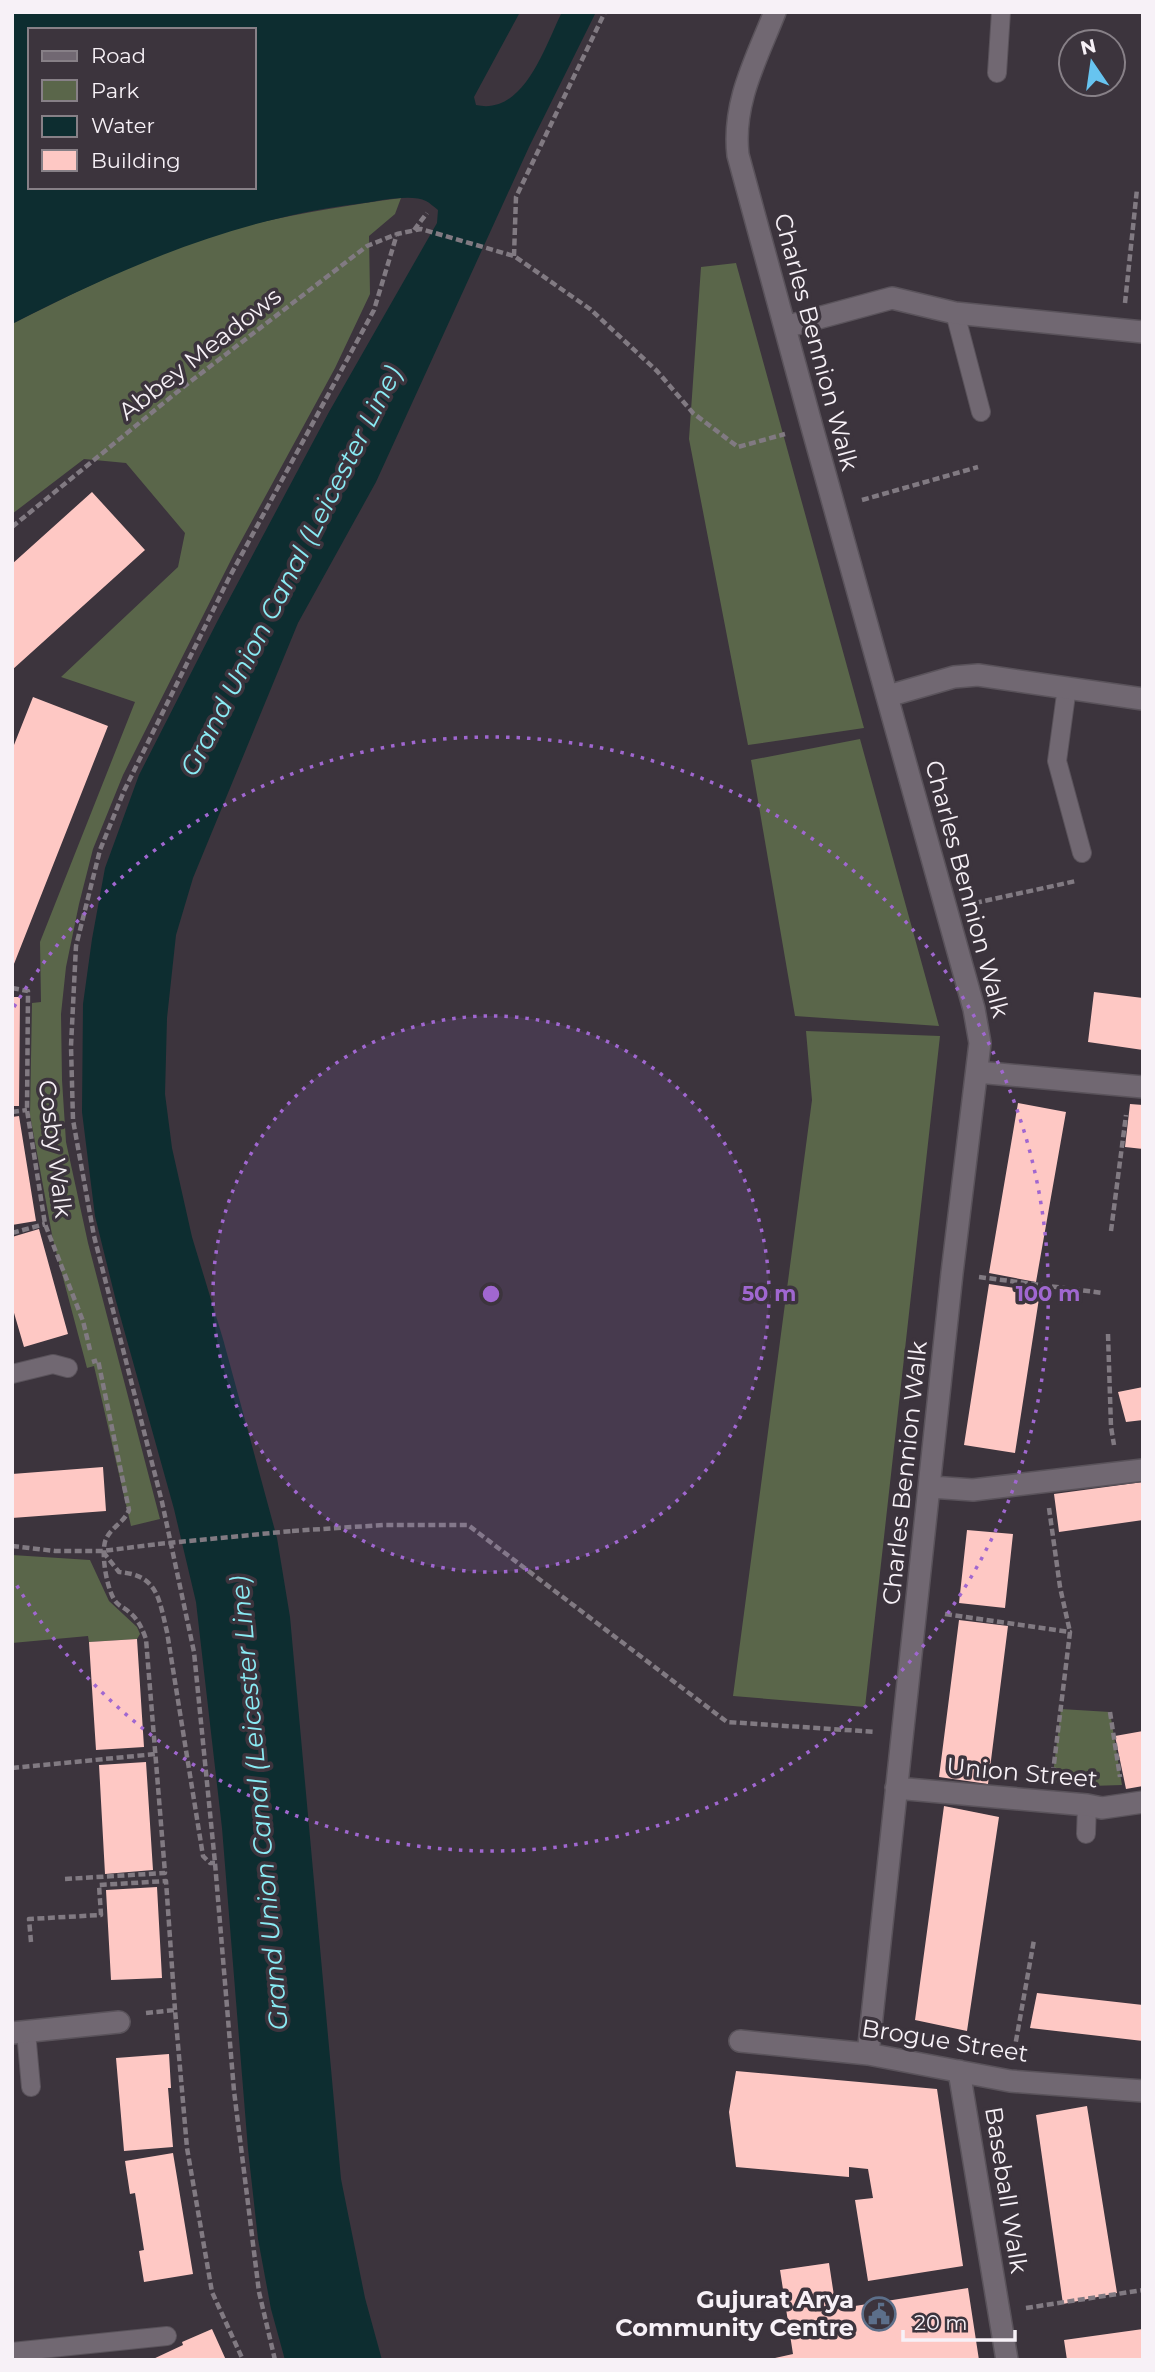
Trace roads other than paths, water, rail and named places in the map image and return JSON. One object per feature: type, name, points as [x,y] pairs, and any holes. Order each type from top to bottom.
[{"type":"street","name":"Charles Bennion Walk","points":[[775,12],[740,102],[736,138],[738,155],[947,910],[978,1026],[980,1044],[952,1273],[868,2054]]},
{"type":"street","points":[[785,327],[892,298],[955,313],[1133,331]]},
{"type":"street","points":[[888,696],[954,677],[978,675],[1143,699]]},
{"type":"street","points":[[977,1072],[1136,1087]]},
{"type":"street","points":[[930,1487],[973,1490],[1143,1470]]},
{"type":"street","name":"Union Street","points":[[896,1788],[1102,1808],[1134,1803]]},
{"type":"street","points":[[19,2033],[119,2022]]},
{"type":"street","name":"Brogue Street","points":[[740,2041],[868,2054],[1010,2081],[1143,2091]]},
{"type":"street","name":"Baseball Walk","points":[[959,2071],[1007,2360]]},
{"type":"lane","points":[[997,73],[1001,12]]},
{"type":"lane","points":[[955,313],[981,412]]},
{"type":"lane","points":[[1067,687],[1057,761],[1082,853]]},
{"type":"lane","points":[[12,1374],[53,1364],[68,1368]]},
{"type":"lane","points":[[1086,1834],[1087,1805]]},
{"type":"lane","points":[[19,2033],[31,2087]]},
{"type":"lane","points":[[12,2352],[36,2355],[167,2336]]},
{"type":"water","name":"Grand Union Canal (Leicester Line)","points":[[12,12],[520,12],[474,97],[476,105],[493,106],[507,100],[531,75],[562,12],[596,12],[529,147],[376,482],[298,623],[193,878],[176,935],[167,1018],[165,1094],[172,1148],[192,1237],[223,1339],[277,1538],[290,1617],[341,2179],[365,2298],[382,2360],[285,2360],[271,2309],[258,2239],[248,2149],[222,1828],[196,1602],[174,1509],[95,1216],[82,1112],[83,1004],[105,868],[139,775],[329,412],[437,223],[438,210],[419,199],[402,198],[311,211],[222,234],[95,283],[12,324]]},
{"type":"place","name":"Gujurat Arya Community Centre","points":[[879,2314]]}]
